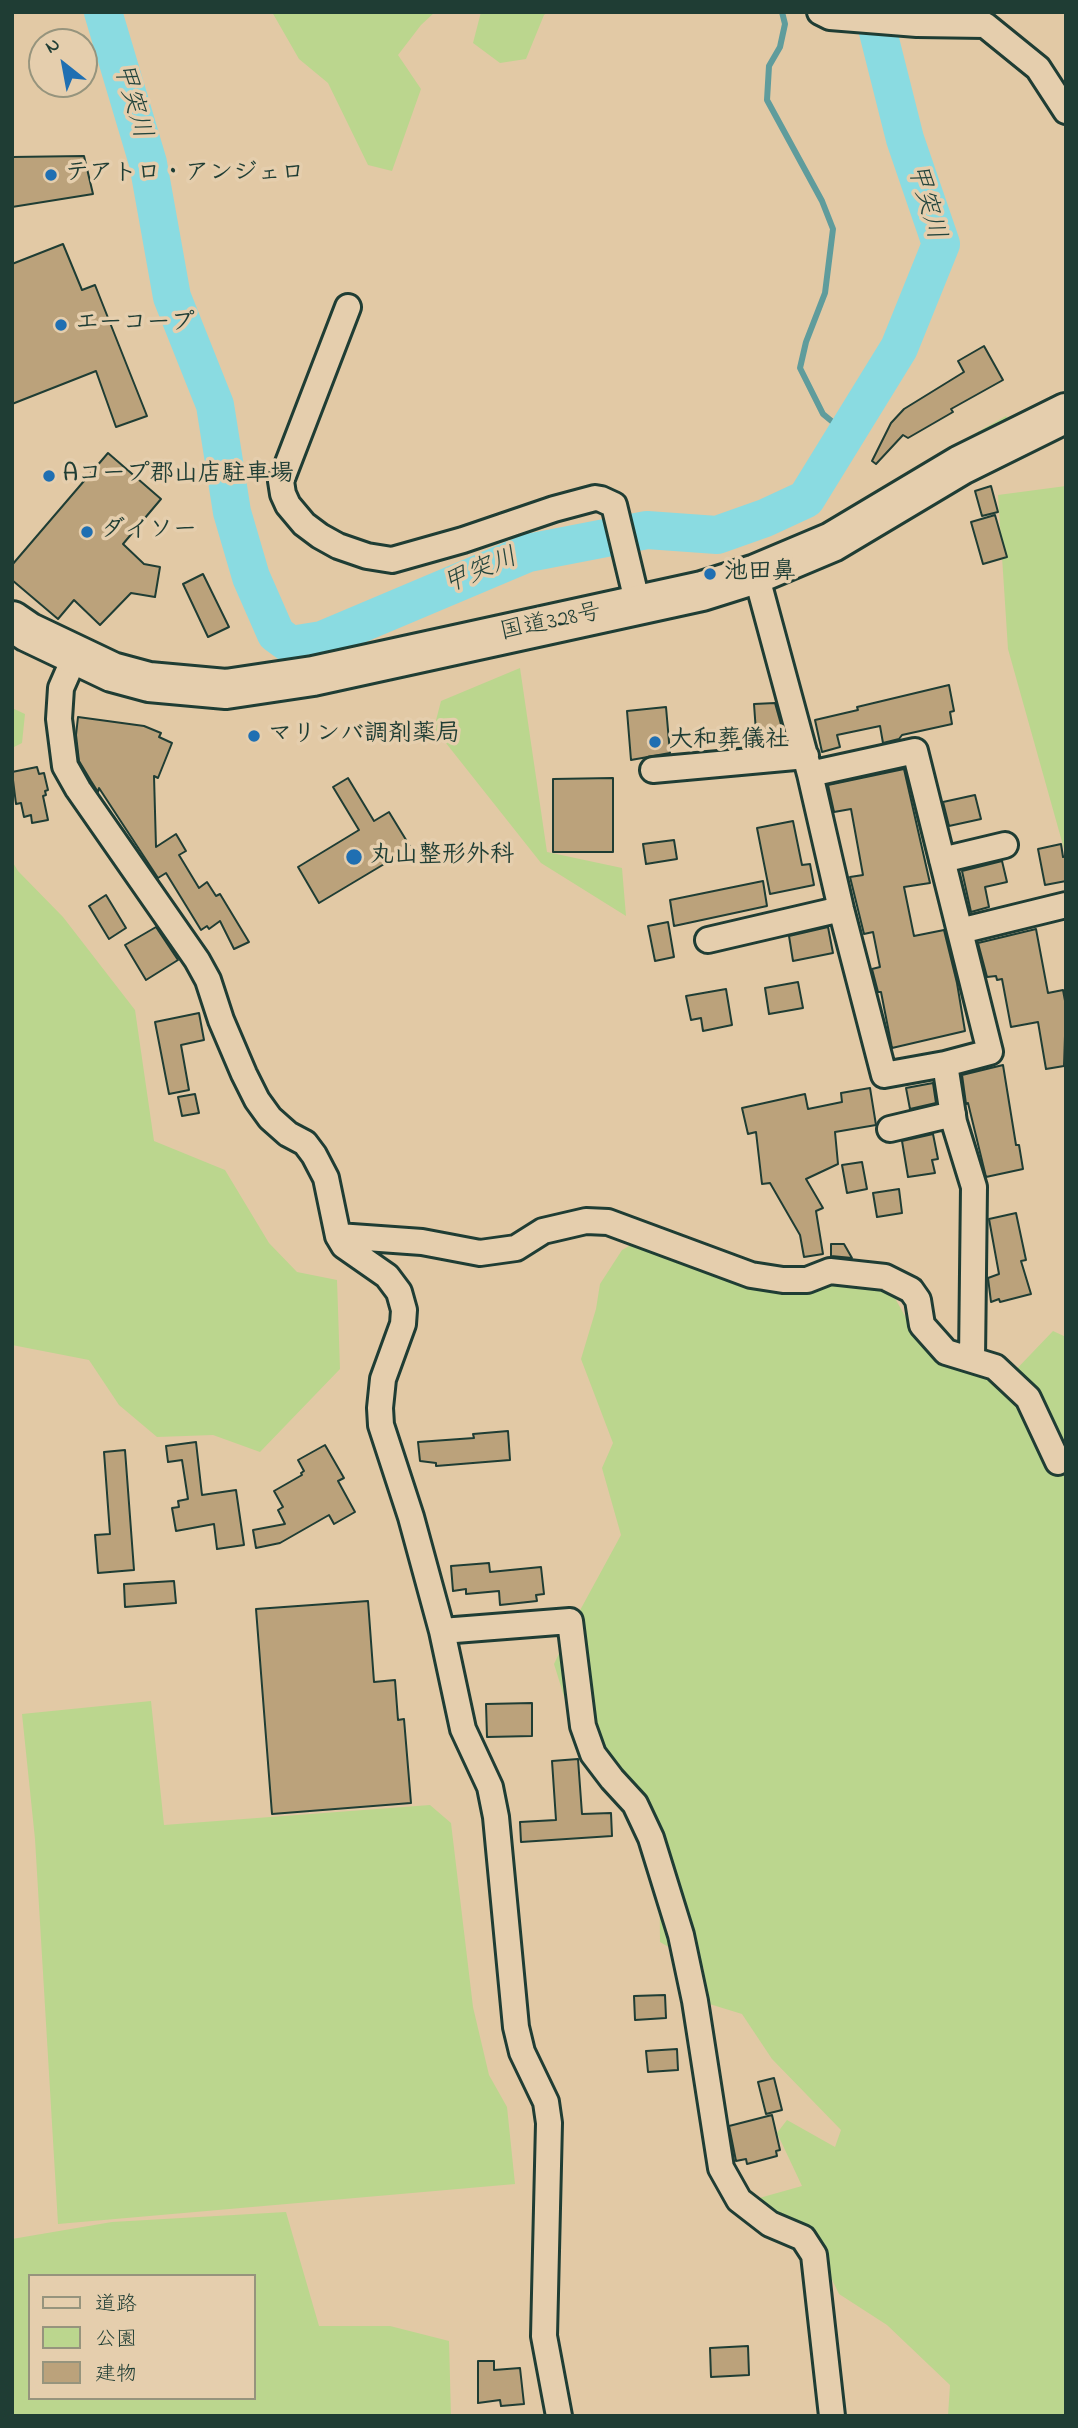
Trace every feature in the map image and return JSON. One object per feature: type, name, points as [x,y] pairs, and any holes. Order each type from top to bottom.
[{"type":"highway","name":"国道328号","points":[[12,621],[75,656],[112,672],[149,682],[226,689],[313,676],[635,597],[702,591],[756,574],[832,542],[961,465],[1066,413]]},
{"type":"street","points":[[825,15],[917,24],[985,25],[1038,68],[1066,111]]},
{"type":"street","points":[[348,307],[281,481],[283,494],[304,524],[338,546],[367,556],[392,560],[564,506],[601,499],[614,505],[635,597]]},
{"type":"street","points":[[653,770],[808,765],[915,751],[990,1052],[884,1075],[841,909],[808,765],[756,574]]},
{"type":"street","points":[[75,656],[61,688],[59,719],[65,766],[78,789],[197,960],[208,980],[220,1020],[243,1074],[257,1100],[270,1118],[305,1143],[314,1155],[326,1178],[338,1236],[344,1246],[387,1276],[399,1292],[404,1310],[403,1324],[383,1379],[381,1425],[411,1517],[442,1631],[463,1729],[490,1787],[496,1817],[516,2027],[522,2052],[546,2102],[549,2123],[544,2336],[559,2416]]},
{"type":"street","points":[[942,860],[1005,845]]},
{"type":"street","points":[[960,931],[1066,905]]},
{"type":"street","points":[[708,940],[841,909]]},
{"type":"street","points":[[944,1064],[953,1114],[974,1187],[972,1359]]},
{"type":"street","points":[[890,1129],[953,1114]]},
{"type":"street","points":[[338,1236],[422,1242],[480,1253],[516,1248],[543,1231],[586,1221],[608,1222],[751,1275],[783,1280],[807,1280],[830,1271],[885,1277],[911,1290],[918,1300],[922,1325],[946,1352],[995,1367],[1028,1398],[1058,1462]]},
{"type":"street","points":[[442,1631],[570,1621],[583,1726],[593,1754],[611,1780],[635,1804],[651,1838],[681,1935],[695,2001],[721,2168],[739,2200],[770,2224],[803,2238],[814,2255],[832,2416]]},
{"type":"green space","points":[[272,12],[435,12],[421,25],[398,55],[421,89],[392,171],[368,165],[328,83],[299,59]]},
{"type":"green space","points":[[481,12],[548,12],[544,15],[526,59],[500,63],[473,43]]},
{"type":"green space","points":[[1006,416],[1011,424],[955,455],[951,447]]},
{"type":"green space","points":[[1066,486],[1066,856],[1008,649],[998,495]]},
{"type":"green space","points":[[520,668],[547,852],[622,868],[626,916],[541,863],[434,728],[441,701]]},
{"type":"green space","points":[[12,708],[25,714],[22,743],[12,748]]},
{"type":"green space","points":[[12,861],[18,871],[63,917],[135,1010],[154,1141],[225,1170],[269,1243],[297,1272],[337,1280],[340,1369],[260,1452],[213,1435],[157,1437],[119,1405],[89,1360],[12,1345]]},
{"type":"green space","points":[[651,1234],[817,1285],[886,1282],[915,1334],[1008,1378],[1053,1331],[1066,1337],[1066,2416],[948,2416],[950,2385],[887,2325],[839,2294],[821,2257],[745,2202],[802,2186],[777,2133],[787,2120],[835,2147],[841,2130],[772,2059],[742,2014],[703,2002],[704,1968],[660,1942],[659,1833],[584,1761],[554,1664],[621,1535],[602,1468],[613,1443],[581,1359],[596,1309],[600,1284],[622,1250]]},
{"type":"green space","points":[[151,1701],[164,1825],[430,1805],[451,1823],[473,2007],[489,2075],[507,2107],[515,2184],[58,2224],[35,1839],[22,1714]]},
{"type":"green space","points":[[286,2212],[319,2326],[390,2326],[449,2341],[451,2416],[12,2416],[12,2239],[112,2222]]},
{"type":"building","name":"テアトロ・アンジェロ","points":[[84,156],[93,194],[12,207],[12,157]]},
{"type":"building","name":"エーコープ","points":[[63,244],[82,290],[95,285],[147,416],[116,427],[96,371],[12,404],[12,264]]},
{"type":"building","points":[[984,346],[1003,380],[951,409],[953,412],[908,438],[903,435],[876,464],[872,461],[891,423],[904,409],[964,372],[958,361]]},
{"type":"building","name":"ダイソー","points":[[108,453],[161,499],[123,544],[144,564],[160,567],[155,597],[131,593],[100,625],[74,600],[58,619],[12,580],[12,565]]},
{"type":"building","points":[[991,486],[998,512],[982,516],[975,491]]},
{"type":"building","points":[[995,515],[1007,557],[983,564],[971,522]]},
{"type":"building","points":[[203,574],[229,627],[208,637],[183,584]]},
{"type":"building","points":[[949,685],[954,711],[950,712],[952,724],[902,735],[899,739],[883,743],[880,726],[837,735],[840,747],[822,752],[815,720]]},
{"type":"building","points":[[775,703],[786,742],[757,746],[754,704]]},
{"type":"building","points":[[666,707],[670,753],[631,760],[627,711]]},
{"type":"building","points":[[78,717],[144,726],[161,733],[159,737],[172,743],[158,778],[154,776],[156,847],[176,834],[186,851],[179,855],[199,888],[207,882],[216,896],[220,894],[249,942],[234,949],[220,921],[209,929],[207,926],[201,930],[166,873],[158,878],[79,761],[76,735]]},
{"type":"building","points":[[37,767],[39,774],[44,773],[48,790],[43,796],[48,820],[32,823],[31,815],[24,817],[21,803],[16,804],[12,772]]},
{"type":"building","points":[[904,769],[930,883],[904,887],[914,936],[944,930],[965,1031],[892,1048],[881,992],[878,992],[872,969],[880,967],[873,932],[864,934],[850,877],[863,875],[851,809],[834,812],[828,785]]},
{"type":"building","name":"丸山整形外科","points":[[348,778],[374,821],[389,812],[411,848],[319,903],[298,867],[359,830],[333,787]]},
{"type":"building","points":[[613,778],[613,852],[553,852],[553,779]]},
{"type":"building","points":[[975,795],[981,819],[949,826],[943,802]]},
{"type":"building","points":[[793,821],[802,865],[810,864],[814,885],[770,894],[757,828]]},
{"type":"building","points":[[674,840],[677,859],[646,864],[643,844]]},
{"type":"building","points":[[1061,844],[1063,857],[1066,856],[1066,881],[1045,885],[1038,849]]},
{"type":"building","points":[[1002,861],[1007,882],[985,887],[989,907],[971,912],[962,871]]},
{"type":"building","points":[[763,881],[767,906],[674,926],[670,900]]},
{"type":"building","points":[[106,895],[126,928],[109,939],[89,906]]},
{"type":"building","points":[[668,922],[674,957],[655,961],[648,926]]},
{"type":"building","points":[[156,927],[178,960],[146,980],[125,945]]},
{"type":"building","points":[[828,927],[833,953],[793,961],[789,936]]},
{"type":"building","points":[[1036,929],[1048,993],[1063,990],[1066,1006],[1064,1066],[1046,1069],[1038,1022],[1011,1027],[1002,979],[997,980],[996,976],[987,977],[978,943]]},
{"type":"building","points":[[798,982],[803,1008],[769,1014],[765,988]]},
{"type":"building","points":[[726,989],[732,1025],[703,1031],[701,1018],[691,1020],[686,996]]},
{"type":"building","points":[[199,1013],[204,1040],[181,1045],[189,1090],[169,1094],[155,1022]]},
{"type":"building","points":[[1003,1065],[1016,1145],[1019,1145],[1023,1169],[986,1177],[968,1103],[966,1104],[962,1075]]},
{"type":"building","points":[[933,1083],[936,1103],[910,1109],[906,1088]]},
{"type":"building","points":[[870,1088],[876,1125],[835,1132],[838,1164],[806,1179],[823,1208],[816,1211],[823,1254],[804,1257],[800,1235],[770,1183],[762,1184],[756,1132],[748,1134],[742,1108],[805,1094],[808,1109],[842,1102],[841,1093]]},
{"type":"building","points":[[195,1094],[199,1113],[182,1116],[178,1097]]},
{"type":"building","points":[[933,1134],[938,1159],[932,1160],[935,1173],[908,1177],[902,1141]]},
{"type":"building","points":[[862,1162],[867,1189],[847,1193],[842,1165]]},
{"type":"building","points":[[899,1189],[902,1213],[877,1217],[873,1193]]},
{"type":"building","points":[[1016,1213],[1026,1260],[1021,1261],[1031,1294],[991,1302],[988,1278],[999,1274],[989,1219]]},
{"type":"building","points":[[831,1244],[844,1244],[852,1258],[831,1256]]},
{"type":"building","points":[[508,1431],[510,1460],[436,1466],[436,1463],[420,1461],[418,1442],[474,1438],[473,1434]]},
{"type":"building","points":[[196,1442],[202,1495],[236,1490],[244,1545],[217,1549],[214,1524],[176,1531],[172,1508],[179,1507],[178,1501],[188,1499],[182,1460],[168,1462],[166,1446]]},
{"type":"building","points":[[325,1445],[344,1478],[338,1481],[355,1512],[334,1524],[329,1515],[280,1543],[256,1548],[253,1530],[285,1524],[278,1510],[283,1507],[274,1491],[302,1475],[304,1471],[298,1460]]},
{"type":"building","points":[[125,1450],[134,1570],[98,1573],[95,1535],[110,1534],[104,1452]]},
{"type":"building","points":[[489,1563],[490,1572],[541,1567],[544,1594],[536,1595],[537,1601],[500,1605],[499,1591],[466,1594],[466,1589],[453,1591],[451,1566]]},
{"type":"building","points":[[174,1581],[176,1603],[125,1607],[124,1584]]},
{"type":"building","points":[[368,1601],[374,1682],[395,1680],[398,1720],[404,1719],[411,1803],[272,1814],[256,1609]]},
{"type":"building","points":[[532,1703],[532,1736],[487,1737],[486,1704]]},
{"type":"building","points":[[578,1759],[582,1814],[611,1813],[612,1836],[521,1842],[520,1822],[556,1820],[552,1761]]},
{"type":"building","points":[[665,1995],[666,2018],[635,2020],[634,1996]]},
{"type":"building","points":[[677,2049],[678,2070],[648,2072],[646,2051]]},
{"type":"building","points":[[774,2078],[782,2110],[766,2114],[758,2082]]},
{"type":"building","points":[[772,2115],[780,2150],[776,2151],[777,2156],[747,2164],[746,2159],[736,2161],[729,2126]]},
{"type":"building","points":[[748,2346],[749,2375],[711,2377],[710,2348]]},
{"type":"building","points":[[478,2361],[494,2361],[494,2370],[520,2368],[524,2404],[501,2406],[500,2400],[478,2403]]},
{"type":"waterway","name":"甲突川","points":[[103,12],[148,163],[172,297],[215,405],[232,512],[251,577],[276,634],[291,645],[322,640],[528,553],[647,530],[717,535],[765,518],[806,499],[899,348],[941,244],[905,139],[873,12]]},
{"type":"waterway","points":[[782,12],[785,24],[780,47],[769,66],[767,100],[822,201],[833,229],[825,293],[806,342],[800,368],[823,414],[846,433]]},
{"type":"place","name":"テアトロ・アンジェロ","points":[[51,175]]},
{"type":"place","name":"エーコープ","points":[[61,325]]},
{"type":"place","name":"Aコープ郡山店駐車場","points":[[49,476]]},
{"type":"place","name":"ダイソー","points":[[87,532]]},
{"type":"place","name":"池田鼻","points":[[710,574]]},
{"type":"place","name":"マリンバ調剤薬局","points":[[254,736]]},
{"type":"place","name":"大和葬儀社","points":[[655,742]]},
{"type":"place","name":"丸山整形外科","points":[[354,857]]}]
